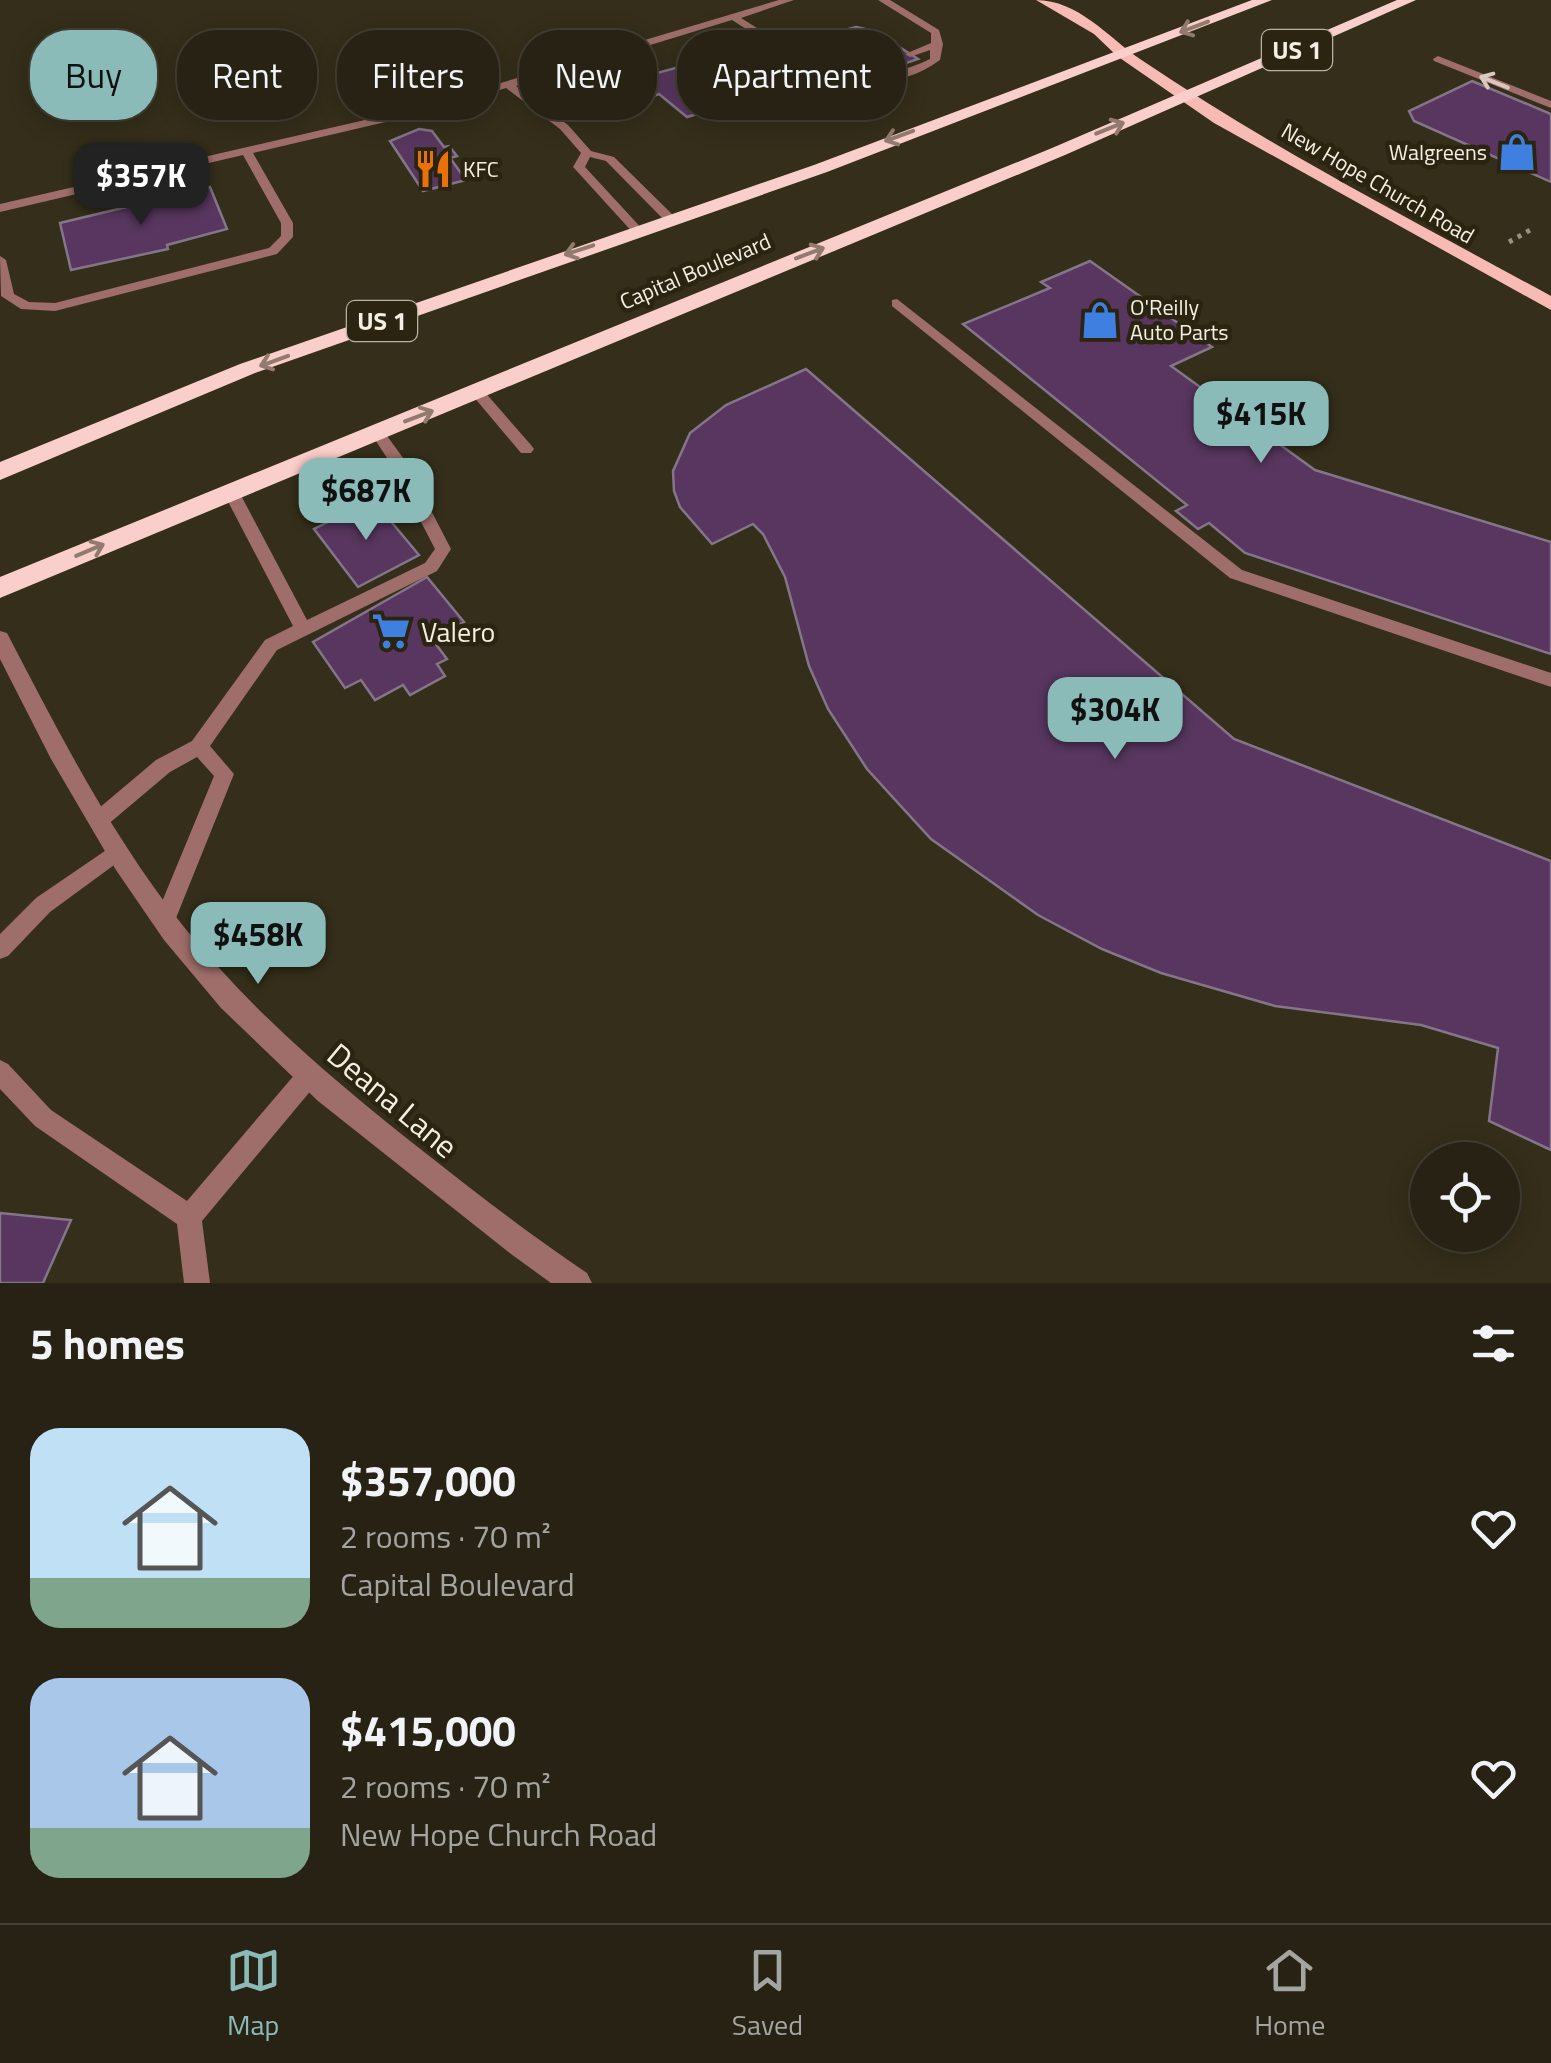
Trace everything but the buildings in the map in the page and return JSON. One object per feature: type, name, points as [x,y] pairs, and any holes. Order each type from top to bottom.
[{"type":"highway","name":"Capital Boulevard","points":[[0,472],[94,428],[546,261],[672,221],[1265,0]]},
{"type":"highway","name":"Capital Boulevard","points":[[0,588],[230,490],[478,393],[1408,0]]},
{"type":"highway","points":[[0,453],[94,428]]},
{"type":"main road","name":"New Hope Church Road","points":[[1042,0],[1099,31],[1122,53],[1184,97],[1419,234],[1551,304]]},
{"type":"street","name":"Deana Lane","points":[[0,639],[118,851],[165,921],[260,1030],[396,1148],[534,1255],[577,1283]]},
{"type":"lane","points":[[0,208],[420,111],[789,0]]},
{"type":"lane","points":[[883,0],[936,32],[935,60],[906,71]]},
{"type":"lane","points":[[733,16],[756,30]]},
{"type":"lane","points":[[910,54],[938,44]]},
{"type":"lane","points":[[1438,59],[1551,104]]},
{"type":"lane","points":[[507,84],[564,127],[586,153],[610,160],[672,221]]},
{"type":"lane","points":[[0,260],[8,296],[26,306],[55,307],[273,252],[287,237],[287,223],[247,152]]},
{"type":"lane","points":[[586,153],[579,167],[639,232]]},
{"type":"lane","points":[[897,303],[1236,574],[1551,680]]},
{"type":"lane","points":[[478,393],[526,450]]},
{"type":"lane","points":[[99,820],[163,766],[199,747],[271,645],[430,567],[442,549],[398,462],[377,432]]},
{"type":"lane","points":[[230,490],[304,628]]},
{"type":"lane","points":[[165,921],[224,774],[199,747]]},
{"type":"lane","points":[[0,949],[43,905],[118,851]]},
{"type":"lane","points":[[0,1072],[43,1118],[189,1217]]},
{"type":"lane","points":[[197,1283],[189,1217],[310,1074]]},
{"type":"path","points":[[1509,242],[1532,229]]},
{"type":"place","name":"Walgreens","points":[[1517,152]]},
{"type":"place","name":"KFC","points":[[433,169]]},
{"type":"place","name":"O'Reilly Auto Parts","points":[[1100,320]]},
{"type":"place","name":"Valero","points":[[391,631]]}]
